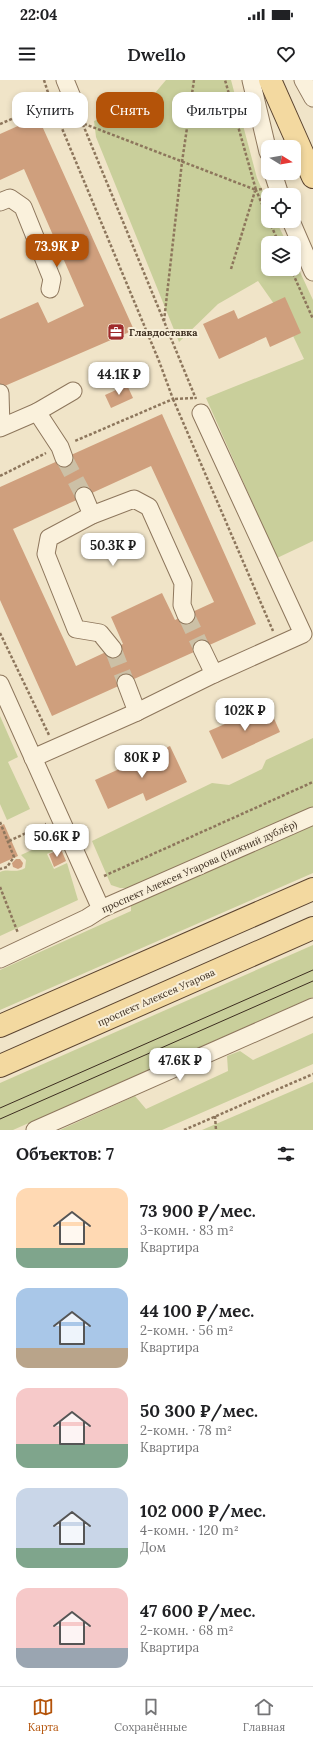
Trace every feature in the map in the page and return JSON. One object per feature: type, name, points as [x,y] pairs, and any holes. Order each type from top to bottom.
[{"type":"main road","points":[[270,80],[313,177]]},
{"type":"main road","points":[[0,1026],[313,889]]},
{"type":"main road","name":"проспект Алексея Угарова","points":[[0,1066],[313,928]]},
{"type":"street","points":[[65,80],[70,92]]},
{"type":"street","points":[[251,80],[265,140]]},
{"type":"street","points":[[303,80],[313,98]]},
{"type":"street","points":[[0,202],[10,198],[23,207],[52,278],[50,289]]},
{"type":"street","points":[[294,228],[313,272]]},
{"type":"street","points":[[0,393],[1,428],[36,412],[73,391]]},
{"type":"street","points":[[33,758],[137,712],[214,674],[304,634],[199,405]]},
{"type":"street","points":[[36,412],[62,452]]},
{"type":"street","points":[[84,496],[92,515]]},
{"type":"street","points":[[113,648],[100,633],[76,629],[46,554],[49,538],[92,515],[134,499],[149,507],[183,583],[182,605],[186,615]]},
{"type":"street","points":[[202,648],[214,674]]},
{"type":"street","points":[[126,683],[137,712]]},
{"type":"street","points":[[0,684],[101,909]]},
{"type":"street","name":"проспект Алексея Угарова (Нижний дублёр)","points":[[0,959],[87,918],[101,909],[313,816]]},
{"type":"street","points":[[35,1130],[313,1007]]},
{"type":"path","points":[[44,80],[48,92]]},
{"type":"path","points":[[164,322],[182,162],[194,80]]},
{"type":"path","points":[[226,80],[256,190],[231,269]]},
{"type":"path","points":[[0,124],[12,119]]},
{"type":"path","points":[[88,126],[256,190]]},
{"type":"path","points":[[62,128],[173,399],[279,645]]},
{"type":"path","points":[[85,128],[199,405]]},
{"type":"path","points":[[294,276],[313,319]]},
{"type":"path","points":[[0,476],[62,452],[173,399],[199,405]]},
{"type":"path","points":[[0,633],[56,748]]},
{"type":"path","points":[[90,882],[313,782]]},
{"type":"path","points":[[0,822],[9,841],[14,857],[7,866],[0,869]]},
{"type":"path","points":[[9,841],[39,827]]},
{"type":"path","points":[[0,887],[18,933]]},
{"type":"path","points":[[12,936],[25,930]]},
{"type":"path","points":[[184,1130],[313,1074]]},
{"type":"path","points":[[215,1116],[216,1130]]},
{"type":"green space","points":[[166,80],[231,80],[234,92],[172,92],[172,128],[244,128],[257,178],[261,188],[261,228],[280,228],[284,236],[261,236],[261,276],[301,276],[301,274],[313,300],[313,541],[277,558],[206,398],[304,359],[286,321],[258,281],[218,304],[179,342],[96,137],[94,121],[96,120],[96,128],[164,128],[164,92],[156,92]]},
{"type":"green space","points":[[0,716],[18,757],[8,762],[30,809],[7,820],[0,804]]},
{"type":"green space","points":[[313,738],[313,808],[132,888],[120,888],[111,885],[92,841],[212,783],[229,785],[262,769],[266,760]]},
{"type":"green space","points":[[313,823],[313,873],[0,1010],[0,970],[131,911],[131,903]]},
{"type":"green space","points":[[56,839],[60,848],[47,854],[54,869],[67,863],[78,900],[0,936],[0,872],[18,871],[25,868],[26,860],[21,855]]},
{"type":"green space","points":[[313,945],[313,997],[13,1130],[0,1130],[0,1083]]},
{"type":"green space","points":[[313,1033],[313,1064],[162,1130],[60,1130],[135,1096],[146,1109],[228,1071],[227,1056],[240,1051],[253,1060]]},
{"type":"green space","points":[[313,1082],[313,1130],[202,1130]]},
{"type":"building","points":[[13,128],[43,128],[134,330],[0,388],[0,319],[38,302],[48,323],[84,306],[24,169],[0,180],[0,134]]},
{"type":"building","points":[[285,297],[301,333],[270,347],[266,337],[219,359],[203,324],[234,310],[238,319]]},
{"type":"building","points":[[127,385],[133,398],[111,408],[105,395]]},
{"type":"building","points":[[162,414],[256,624],[52,716],[0,600],[0,487]],"holes":[[[151,466],[214,602],[175,620],[162,593],[111,617],[123,644],[76,666],[13,529]]]},
{"type":"building","points":[[268,705],[280,732],[222,759],[209,731]]},
{"type":"building","points":[[170,746],[187,782],[146,801],[143,793],[108,809],[95,780]]},
{"type":"building","points":[[4,824],[18,856],[0,864],[0,826]]},
{"type":"building","points":[[61,849],[66,861],[54,867],[49,854]]},
{"type":"building","points":[[16,859],[20,859],[23,863],[22,867],[18,869],[13,867],[12,863]]},
{"type":"tunnel","points":[[64,458],[84,496]]},
{"type":"tunnel","points":[[186,615],[202,649]]},
{"type":"tunnel","points":[[113,649],[126,683]]},
{"type":"tram line","points":[[0,1108],[313,970]]},
{"type":"tram line","points":[[0,1119],[313,981]]},
{"type":"place","name":"Главдоставка","points":[[116,332]]}]
